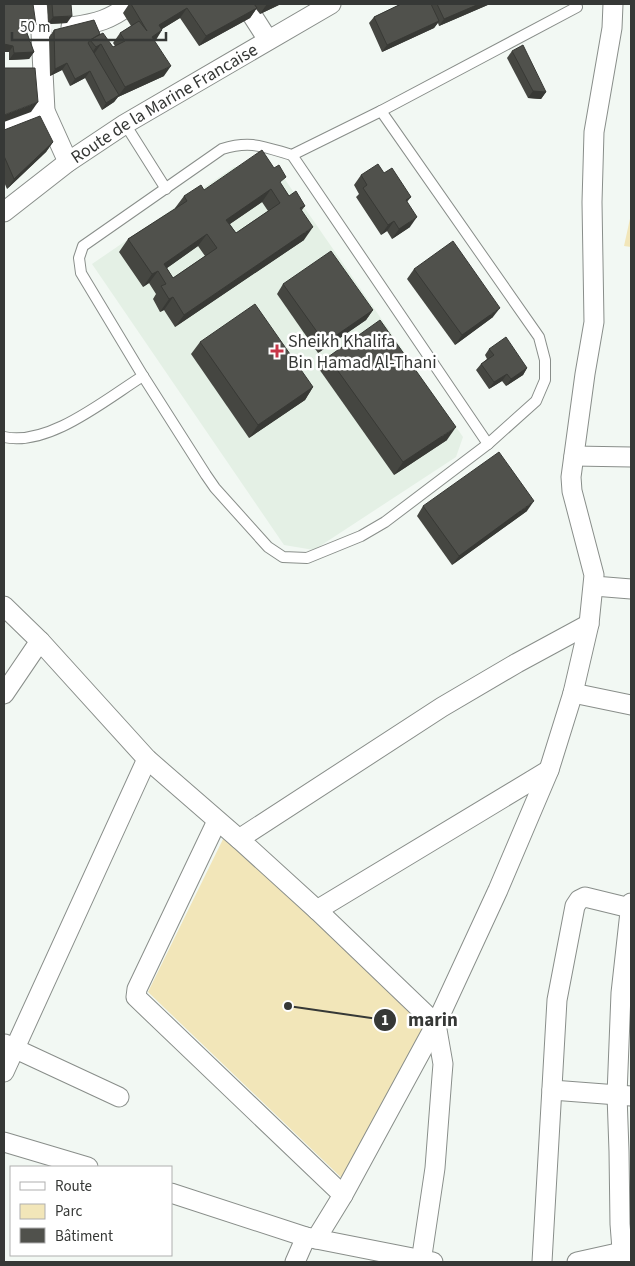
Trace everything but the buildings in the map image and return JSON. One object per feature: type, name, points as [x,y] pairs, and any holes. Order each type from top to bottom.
[{"type":"street","points":[[37,4],[41,33],[45,111],[68,162]]},
{"type":"street","points":[[41,33],[99,23],[111,18],[131,4]]},
{"type":"street","points":[[246,4],[268,40]]},
{"type":"street","name":"Route de la Marine Francaise","points":[[4,212],[68,162],[125,124],[330,4]]},
{"type":"street","points":[[295,1262],[342,1195],[436,1024],[498,890],[549,770],[573,693],[589,624],[594,586],[594,575],[572,491],[571,477],[594,322],[592,202],[594,132],[612,28],[613,4]]},
{"type":"street","points":[[4,128],[45,111]]},
{"type":"street","points":[[574,456],[631,457]]},
{"type":"street","points":[[594,586],[631,589]]},
{"type":"street","points":[[4,606],[40,640],[147,759],[239,838],[436,1024],[443,1064],[426,1262],[311,1238],[172,1194]]},
{"type":"street","points":[[239,838],[442,707],[589,624]]},
{"type":"street","points":[[4,694],[40,640]]},
{"type":"street","points":[[573,693],[631,706]]},
{"type":"street","points":[[4,1072],[9,1046],[147,759]]},
{"type":"street","points":[[317,910],[549,770]]},
{"type":"street","points":[[217,821],[137,989],[136,996],[342,1195]]},
{"type":"street","points":[[542,1262],[556,1000],[575,906],[579,900],[585,897],[631,906],[626,993],[624,1095],[626,1224],[623,1257],[577,1262]]},
{"type":"street","points":[[9,1046],[119,1097]]},
{"type":"street","points":[[552,1090],[624,1095]]},
{"type":"street","points":[[4,1142],[85,1166]]},
{"type":"lane","points":[[292,155],[381,112],[577,8]]},
{"type":"lane","points":[[381,112],[539,338],[545,360],[545,380],[536,401],[488,444],[385,522],[361,536],[307,558],[283,557],[268,547],[215,488],[143,376],[81,273],[79,258],[83,246],[222,149],[237,144],[252,144],[292,155],[488,444]]},
{"type":"lane","points":[[125,124],[166,189]]},
{"type":"lane","points":[[4,437],[24,438],[46,434],[68,424],[143,376]]},
{"type":"shaded area","name":"Sheikh Khalifa Bin Hamad Al-Thani","points":[[234,167],[277,168],[463,437],[456,457],[314,550],[284,545],[92,264]]},
{"type":"green space","points":[[631,214],[631,247],[624,246]]},
{"type":"green space","points":[[227,831],[429,1020],[349,1185],[148,992]]},
{"type":"place","name":"Sheikh Khalifa Bin Hamad Al-Thani","points":[[277,351]]},
{"type":"place","name":"marin","points":[[288,1006]]}]
